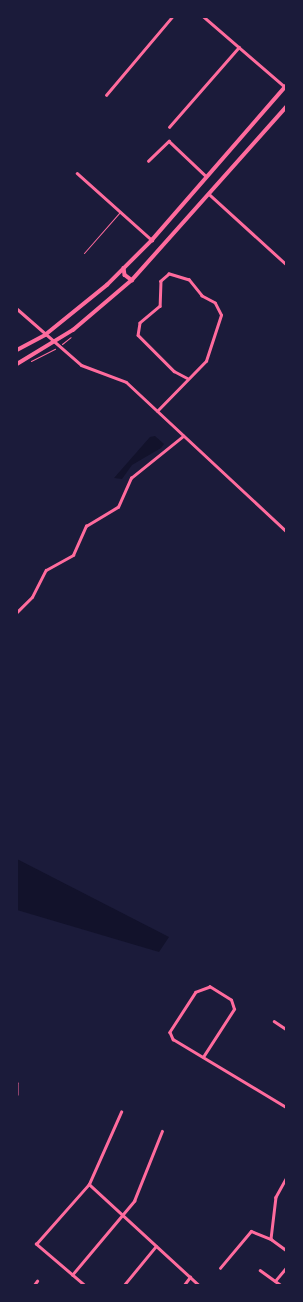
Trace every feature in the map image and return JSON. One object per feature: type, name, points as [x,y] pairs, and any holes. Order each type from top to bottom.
[{"type":"main road","points":[[17,350],[45,335],[124,268],[152,240],[206,176],[286,87]]},
{"type":"main road","points":[[17,364],[54,343],[132,280],[286,106]]},
{"type":"main road","points":[[124,268],[125,275],[132,280]]},
{"type":"street","points":[[106,95],[172,17]]},
{"type":"street","points":[[204,17],[286,87]]},
{"type":"street","points":[[169,127],[239,47]]},
{"type":"street","points":[[148,161],[169,141],[206,176]]},
{"type":"street","points":[[76,173],[152,240]]},
{"type":"street","points":[[209,194],[286,264]]},
{"type":"street","points":[[157,411],[187,378],[211,350],[220,309],[198,292],[189,280],[169,274],[161,281],[160,306],[140,323],[138,335],[174,371],[187,378]]},
{"type":"street","points":[[17,309],[54,343],[81,365],[122,380],[286,531]]},
{"type":"street","points":[[17,612],[32,597],[46,570],[73,555],[86,526],[118,507],[131,478],[183,436]]},
{"type":"street","points":[[203,1057],[234,1009],[231,1000],[210,987],[196,992],[170,1032],[179,1045],[203,1057],[286,1107]]},
{"type":"street","points":[[274,1021],[286,1029]]},
{"type":"street","points":[[17,1094],[18,1083]]},
{"type":"street","points":[[84,1285],[36,1244],[89,1184],[121,1112]]},
{"type":"street","points":[[72,1275],[124,1215],[134,1201],[162,1131]]},
{"type":"street","points":[[271,1239],[276,1197],[286,1179]]},
{"type":"street","points":[[89,1184],[199,1285]]},
{"type":"street","points":[[220,1268],[251,1231],[271,1239],[286,1250]]},
{"type":"street","points":[[124,1285],[156,1246]]},
{"type":"street","points":[[275,1281],[286,1268]]},
{"type":"street","points":[[260,1270],[281,1285]]},
{"type":"street","points":[[184,1285],[190,1277]]},
{"type":"street","points":[[34,1285],[37,1281]]},
{"type":"lane","points":[[84,253],[120,212]]},
{"type":"shaded area","points":[[155,436],[164,444],[161,448],[132,465],[122,479],[114,478],[150,437]]},
{"type":"shaded area","points":[[17,859],[169,937],[159,952],[17,910]]}]
